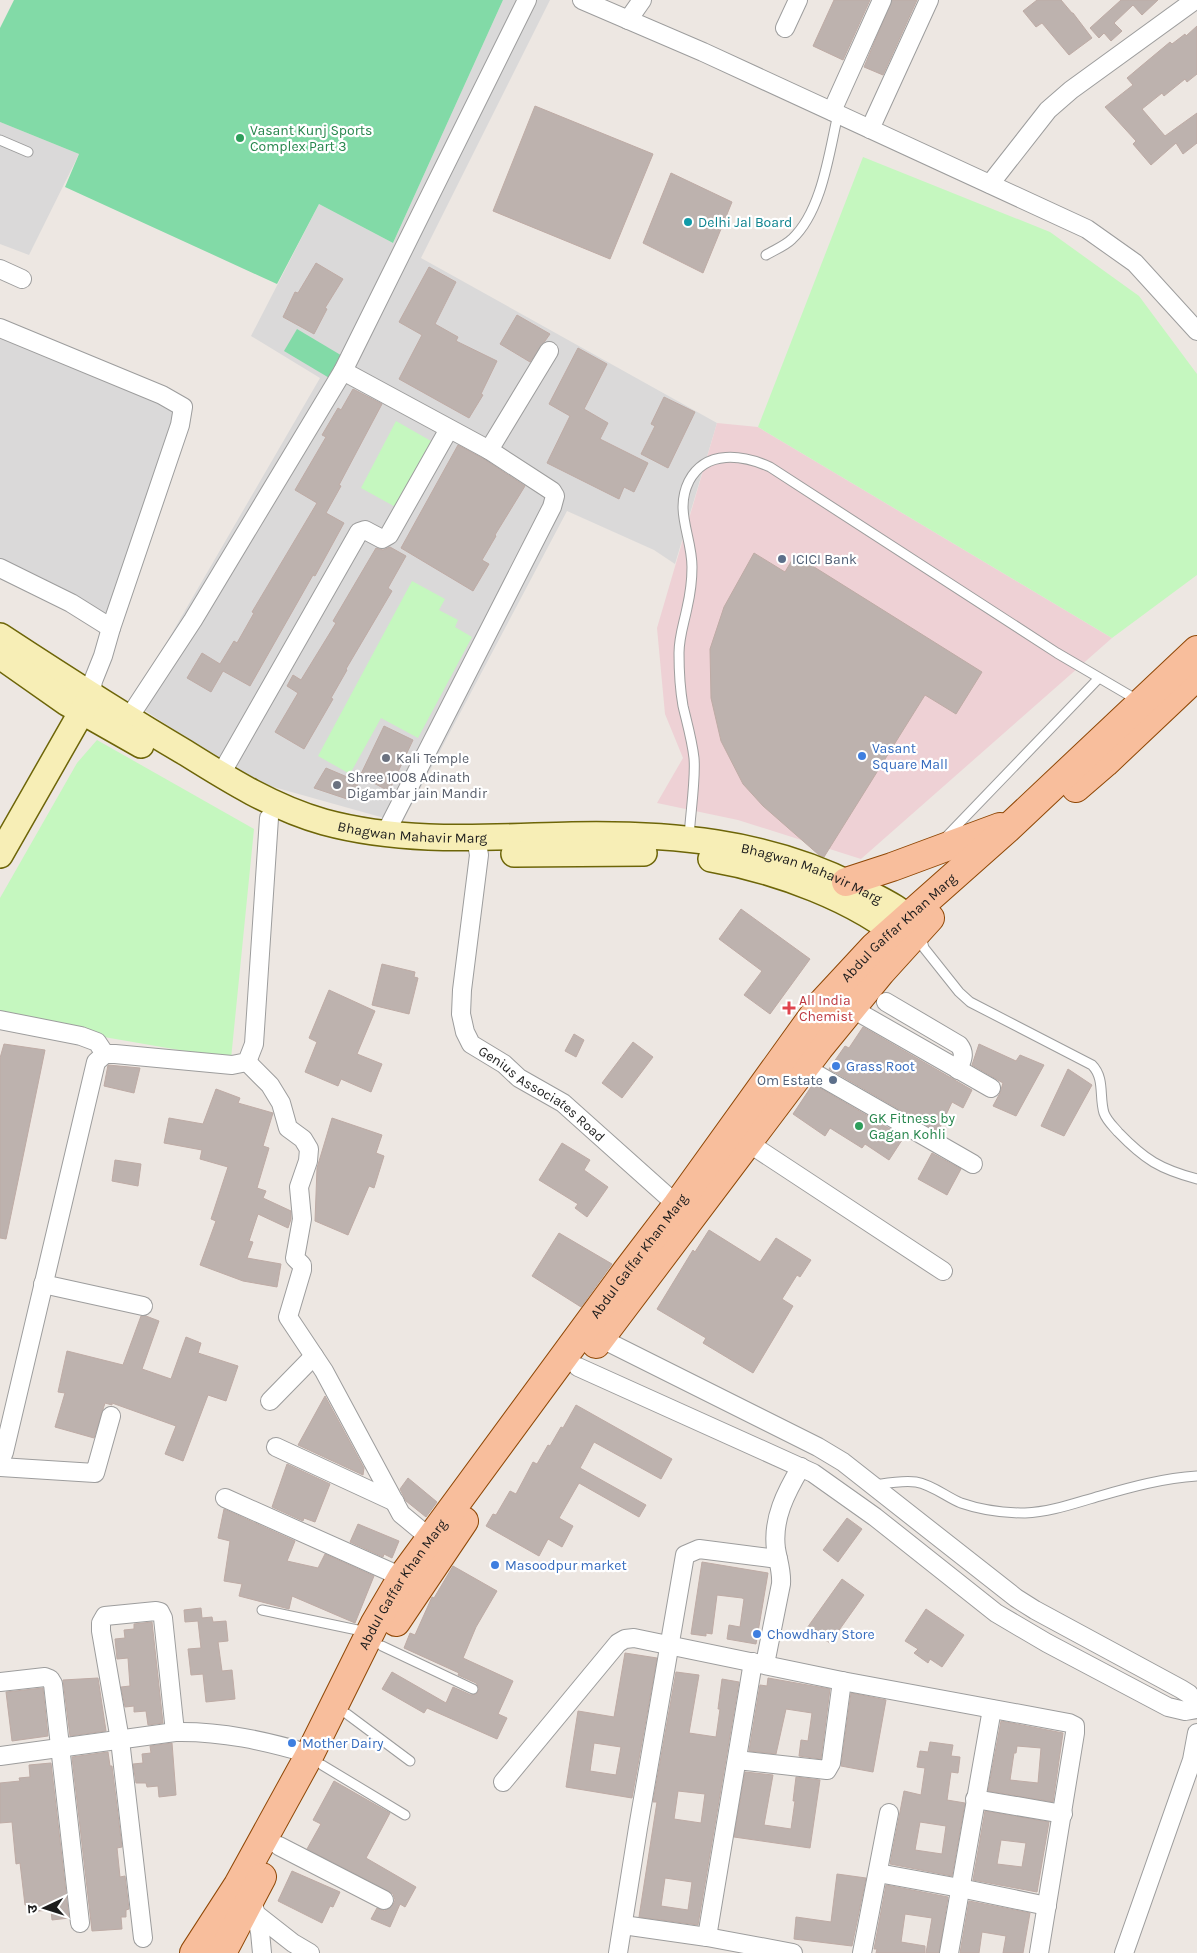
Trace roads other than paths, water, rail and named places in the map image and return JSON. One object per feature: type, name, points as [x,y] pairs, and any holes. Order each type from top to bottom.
[{"type":"main road","name":"Abdul Gaffar Khan Marg","points":[[222,1953],[376,1639],[408,1602],[494,1476],[804,1068],[910,933],[1014,822],[1197,650]]},
{"type":"main road","name":"Abdul Gaffar Khan Marg","points":[[194,1953],[249,1899],[279,1846],[316,1759],[348,1714],[402,1577],[620,1280],[677,1206],[823,1002],[874,947],[910,933],[1105,763],[1197,676]]},
{"type":"main road","points":[[846,882],[1014,822]]},
{"type":"street","points":[[128,719],[193,620],[343,371],[527,0]]},
{"type":"street","points":[[582,0],[703,52],[1087,229],[1111,244],[1135,264],[1197,331]]},
{"type":"street","points":[[628,20],[642,0]]},
{"type":"street","points":[[785,28],[798,0]]},
{"type":"street","points":[[835,112],[882,0]]},
{"type":"street","points":[[870,129],[929,0]]},
{"type":"street","points":[[990,184],[1048,110],[1071,90],[1195,0]]},
{"type":"street","points":[[0,269],[22,279]]},
{"type":"street","points":[[0,328],[162,395],[183,407],[180,425],[93,681],[79,699],[0,823]]},
{"type":"street","points":[[489,450],[549,351]]},
{"type":"street","points":[[343,371],[489,450],[552,491],[555,496],[554,502],[385,834]]},
{"type":"street","points":[[221,774],[359,532],[365,530],[382,538],[388,535],[449,429]]},
{"type":"street","points":[[0,568],[71,603],[111,628]]},
{"type":"street","name":"Bhagwan Mahavir Marg","points":[[0,636],[79,699],[128,719],[221,774],[273,802],[308,817],[358,830],[431,838],[477,846],[688,854],[730,862],[828,894],[910,933]]},
{"type":"street","name":"Bhagwan Mahavir Marg","points":[[0,656],[79,699],[270,818],[300,831],[359,846],[379,849],[477,846],[607,835],[713,842],[779,856],[846,882],[910,933]]},
{"type":"street","points":[[0,854],[79,699]]},
{"type":"street","points":[[247,1062],[254,1044],[270,818]]},
{"type":"street","name":"Genius Associates Road","points":[[477,846],[462,990],[461,1014],[464,1032],[471,1044],[504,1064],[519,1078],[563,1103],[677,1206]]},
{"type":"street","points":[[886,1002],[959,1045],[963,1051],[963,1058],[958,1070]]},
{"type":"street","points":[[851,1008],[991,1088]]},
{"type":"street","points":[[0,1020],[81,1036],[97,1042],[105,1054]]},
{"type":"street","points":[[0,1462],[4,1452],[96,1062],[105,1054],[115,1054],[232,1065],[247,1062]]},
{"type":"street","points":[[247,1062],[277,1095],[288,1128],[303,1139],[309,1149],[308,1161],[300,1187],[302,1219],[295,1258],[302,1265],[302,1270],[288,1317],[314,1356],[401,1514],[430,1538]]},
{"type":"street","points":[[804,1068],[973,1164]]},
{"type":"street","points":[[748,1142],[943,1271]]},
{"type":"street","points":[[43,1284],[143,1306]]},
{"type":"street","points":[[578,1367],[801,1467],[830,1483],[978,1601],[1007,1620],[1047,1644],[1168,1707],[1185,1711],[1197,1707],[1189,1694],[1020,1600],[875,1485],[843,1462],[818,1447],[600,1338]]},
{"type":"street","points":[[270,1401],[314,1356]]},
{"type":"street","points":[[0,1467],[95,1473],[111,1416]]},
{"type":"street","points":[[276,1447],[395,1502]]},
{"type":"street","points":[[707,1937],[737,1760],[759,1663],[781,1584],[782,1573],[778,1559],[776,1535],[777,1522],[788,1490],[801,1467]]},
{"type":"street","points":[[225,1498],[402,1577]]},
{"type":"street","points":[[618,1953],[683,1559],[687,1552],[699,1549],[778,1559]]},
{"type":"street","points":[[1007,1620],[1020,1600]]},
{"type":"street","points":[[143,1938],[120,1740],[101,1631],[102,1618],[111,1614],[160,1612],[163,1618],[175,1732]]},
{"type":"street","points":[[503,1782],[618,1643],[625,1639],[634,1638],[842,1681],[1069,1723],[1075,1726],[1063,1814],[1039,1953]]},
{"type":"street","points":[[0,1682],[45,1677],[52,1680],[80,1923]]},
{"type":"street","points":[[737,1760],[827,1770],[831,1763],[842,1681]]},
{"type":"street","points":[[949,1953],[992,1709]]},
{"type":"street","points":[[0,1756],[175,1732],[212,1732],[251,1738],[316,1759]]},
{"type":"street","points":[[1124,1953],[1192,1760],[1197,1733]]},
{"type":"street","points":[[975,1799],[1063,1814]]},
{"type":"street","points":[[862,1953],[889,1813]]},
{"type":"street","points":[[279,1846],[384,1900]]},
{"type":"street","points":[[878,1873],[1047,1906]]},
{"type":"street","points":[[249,1899],[260,1932],[262,1953]]},
{"type":"street","points":[[249,1899],[280,1933],[310,1953]]},
{"type":"street","points":[[623,1925],[707,1937],[794,1953]]},
{"type":"lane","points":[[766,254],[791,240],[801,230],[810,215],[818,195],[835,112]]},
{"type":"lane","points":[[0,140],[28,152]]},
{"type":"lane","points":[[689,839],[694,759],[683,703],[679,650],[688,607],[692,565],[688,536],[682,515],[682,504],[689,482],[695,473],[707,463],[717,459],[736,457],[751,459],[770,467],[1049,648],[1141,703]]},
{"type":"lane","points":[[931,853],[1099,678]]},
{"type":"lane","points":[[910,933],[970,1002],[1092,1065],[1097,1070],[1100,1079],[1104,1114],[1112,1125],[1147,1159],[1170,1172],[1197,1179]]},
{"type":"lane","points":[[875,1485],[915,1482],[961,1503],[979,1508],[1027,1513],[1060,1508],[1157,1482],[1197,1476]]},
{"type":"lane","points":[[262,1610],[376,1639],[473,1689]]},
{"type":"lane","points":[[348,1714],[410,1761]]},
{"type":"lane","points":[[316,1759],[405,1815]]},
{"type":"place","name":"Vasant Kunj Sports Complex Part 3","points":[[240,138]]},
{"type":"place","name":"Delhi Jal Board","points":[[688,222]]},
{"type":"place","name":"ICICI Bank","points":[[782,559]]},
{"type":"place","name":"Vasant Square Mall","points":[[862,756]]},
{"type":"place","name":"Kali Temple","points":[[386,758]]},
{"type":"place","name":"Shree 1008 Adinath Digambar jain Mandir","points":[[337,785]]},
{"type":"place","name":"All India Chemist","points":[[789,1008]]},
{"type":"place","name":"Grass Root","points":[[836,1066]]},
{"type":"place","name":"Om Estate","points":[[833,1080]]},
{"type":"place","name":"GK Fitness by Gagan Kohli","points":[[859,1126]]},
{"type":"place","name":"Masoodpur market","points":[[495,1565]]},
{"type":"place","name":"Chowdhary Store","points":[[757,1634]]},
{"type":"place","name":"Mother Dairy","points":[[292,1743]]}]
